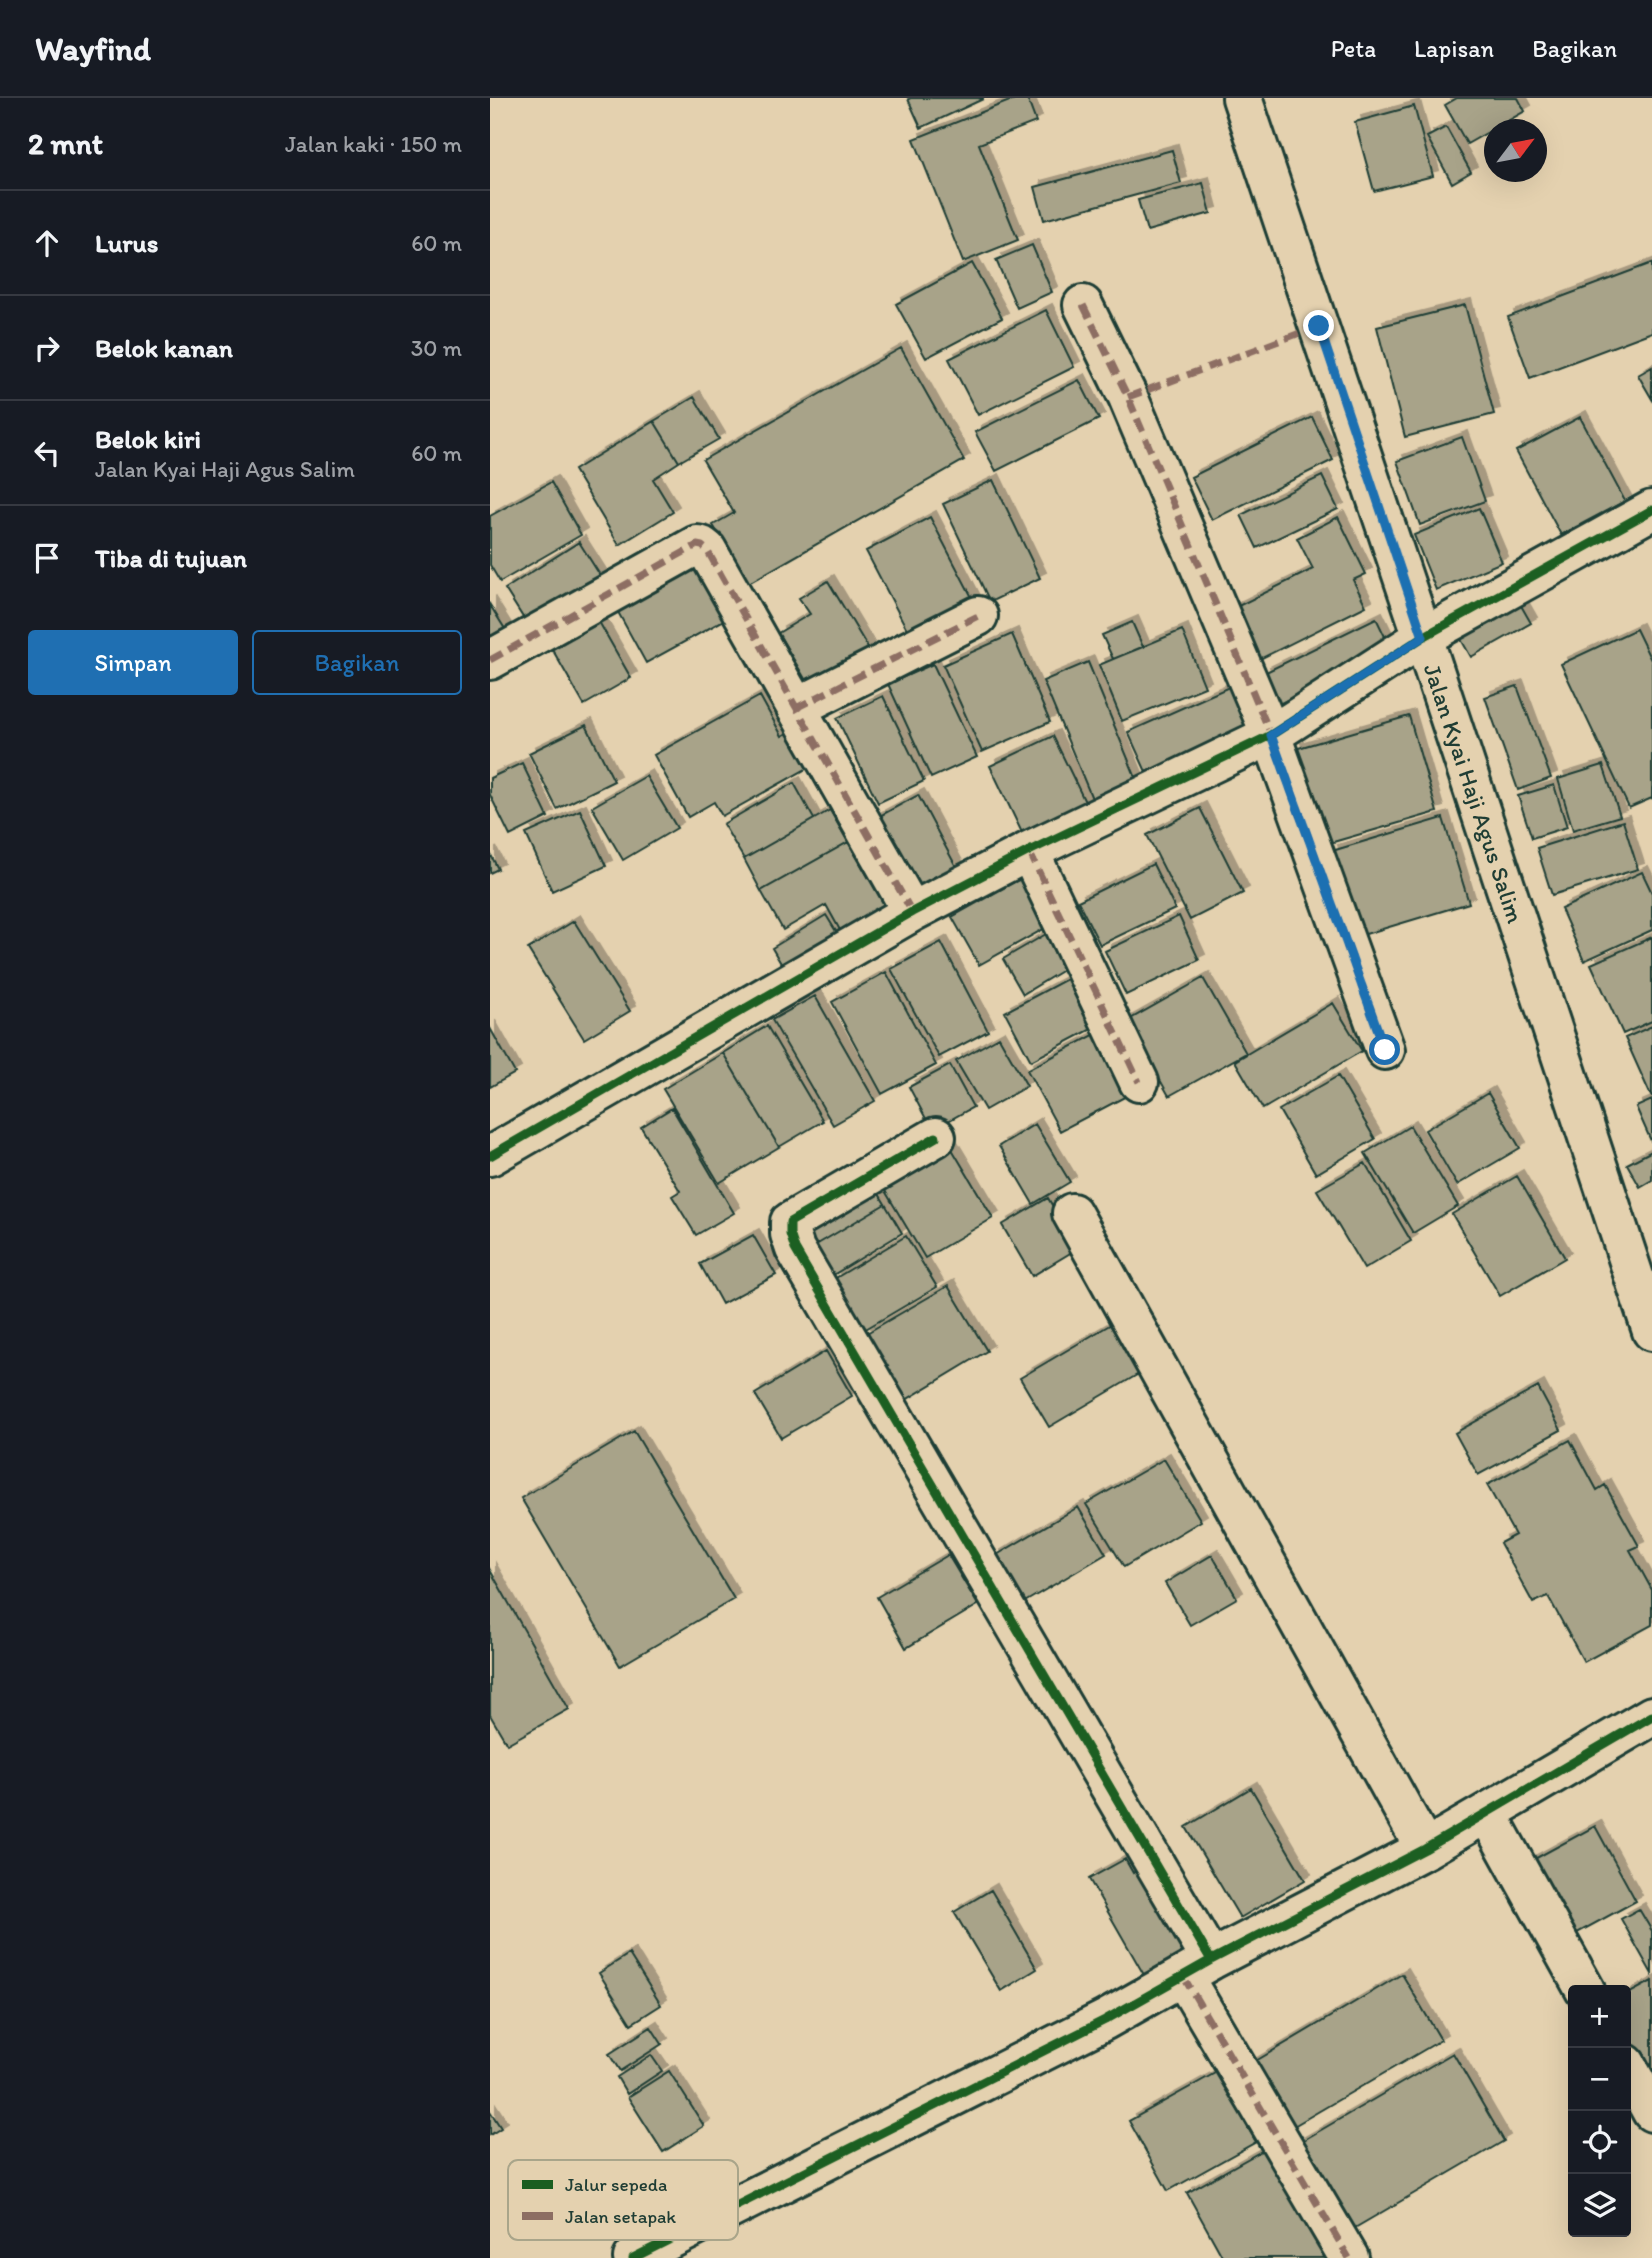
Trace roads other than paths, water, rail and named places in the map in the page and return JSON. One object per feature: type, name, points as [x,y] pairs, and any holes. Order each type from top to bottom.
[{"type":"street","name":"Jalan Kyai Haji Agus Salim","points":[[1242,98],[1652,1331]]},
{"type":"street","points":[[1083,305],[1128,397],[1271,735],[1385,1050]]},
{"type":"street","points":[[490,1156],[912,912],[1029,851],[1271,735],[1423,637],[1652,510]]},
{"type":"street","points":[[490,660],[697,545],[702,545],[912,912]]},
{"type":"street","points":[[796,708],[978,616]]},
{"type":"street","points":[[1029,851],[1139,1082]]},
{"type":"street","points":[[936,1137],[790,1222],[790,1234],[795,1249],[1197,1968],[1349,2258]]},
{"type":"street","points":[[1072,1213],[1425,1849]]},
{"type":"street","points":[[738,2205],[1105,2020],[1197,1968],[1425,1849],[1652,1716]]},
{"type":"street","points":[[1487,1813],[1582,1985]]},
{"type":"street","points":[[1631,2073],[1652,2112]]},
{"type":"street","points":[[633,2258],[669,2240]]}]
